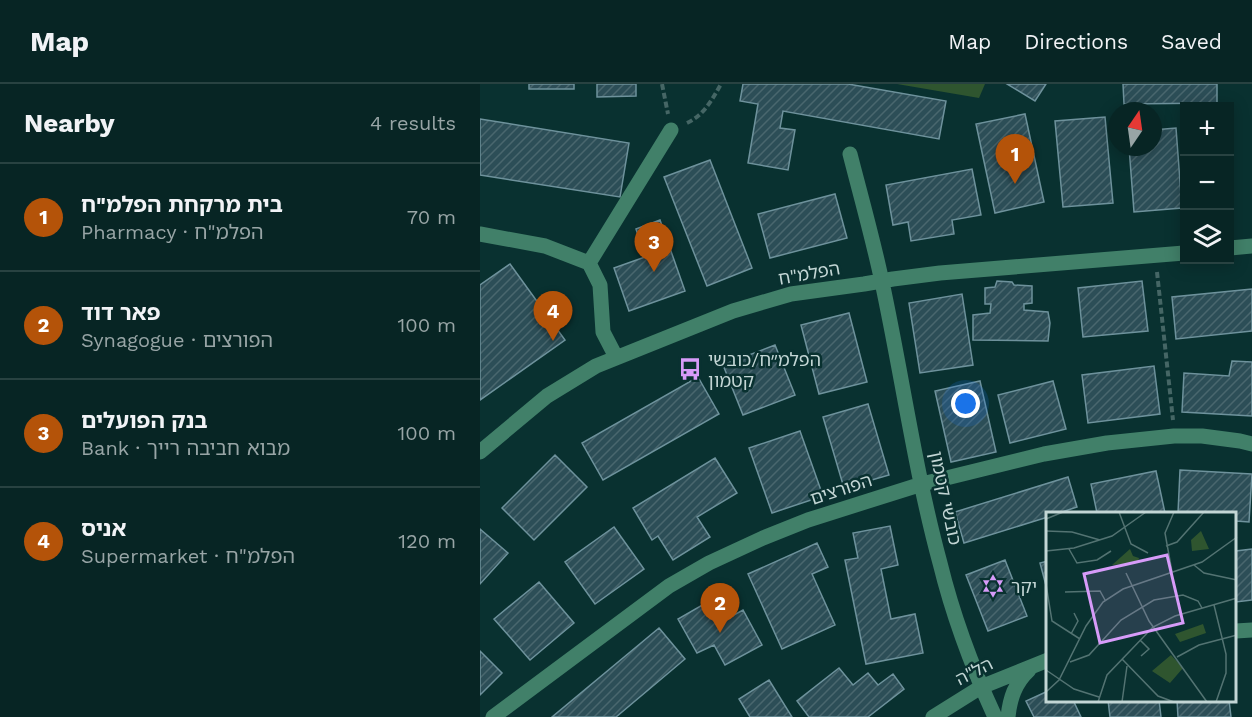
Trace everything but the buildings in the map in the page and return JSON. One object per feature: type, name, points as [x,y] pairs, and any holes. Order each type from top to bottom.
[{"type":"street","points":[[589,263],[671,130]]},
{"type":"street","name":"כובשי קטמון","points":[[850,154],[882,280],[922,484],[943,574],[959,628],[995,717]]},
{"type":"street","points":[[480,234],[545,246],[589,263],[600,285],[603,332],[616,357]]},
{"type":"street","points":[[1234,248],[1252,246]]},
{"type":"street","name":"הפלמ\"ח","points":[[480,452],[548,396],[596,366],[743,308],[791,294],[940,273],[1180,253]]},
{"type":"street","name":"הפורצים","points":[[493,717],[669,586],[709,563],[808,520],[922,484],[1044,454],[1107,443],[1174,436],[1202,436],[1252,444]]},
{"type":"street","points":[[1237,631],[1252,630]]},
{"type":"street","name":"הל\"ה","points":[[933,717],[981,687],[1042,662]]},
{"type":"street","name":"הל\"ה","points":[[1008,717],[1010,703],[1018,681],[1042,662]]},
{"type":"path","points":[[662,84],[671,130],[697,118],[712,100],[721,84]]},
{"type":"path","points":[[1158,285],[1174,436]]},
{"type":"green space","points":[[897,84],[985,84],[979,98]]},
{"type":"place","name":"בית מרקחת הפלמ\"ח","points":[[1015,184]]},
{"type":"place","name":"בנק הפועלים","points":[[654,272]]},
{"type":"place","name":"אניס","points":[[553,341]]},
{"type":"place","name":"הפלמ״ח/כובשי קטמון","points":[[690,369]]},
{"type":"place","name":"יקר","points":[[993,586]]},
{"type":"place","name":"פאר דוד","points":[[720,633]]}]
